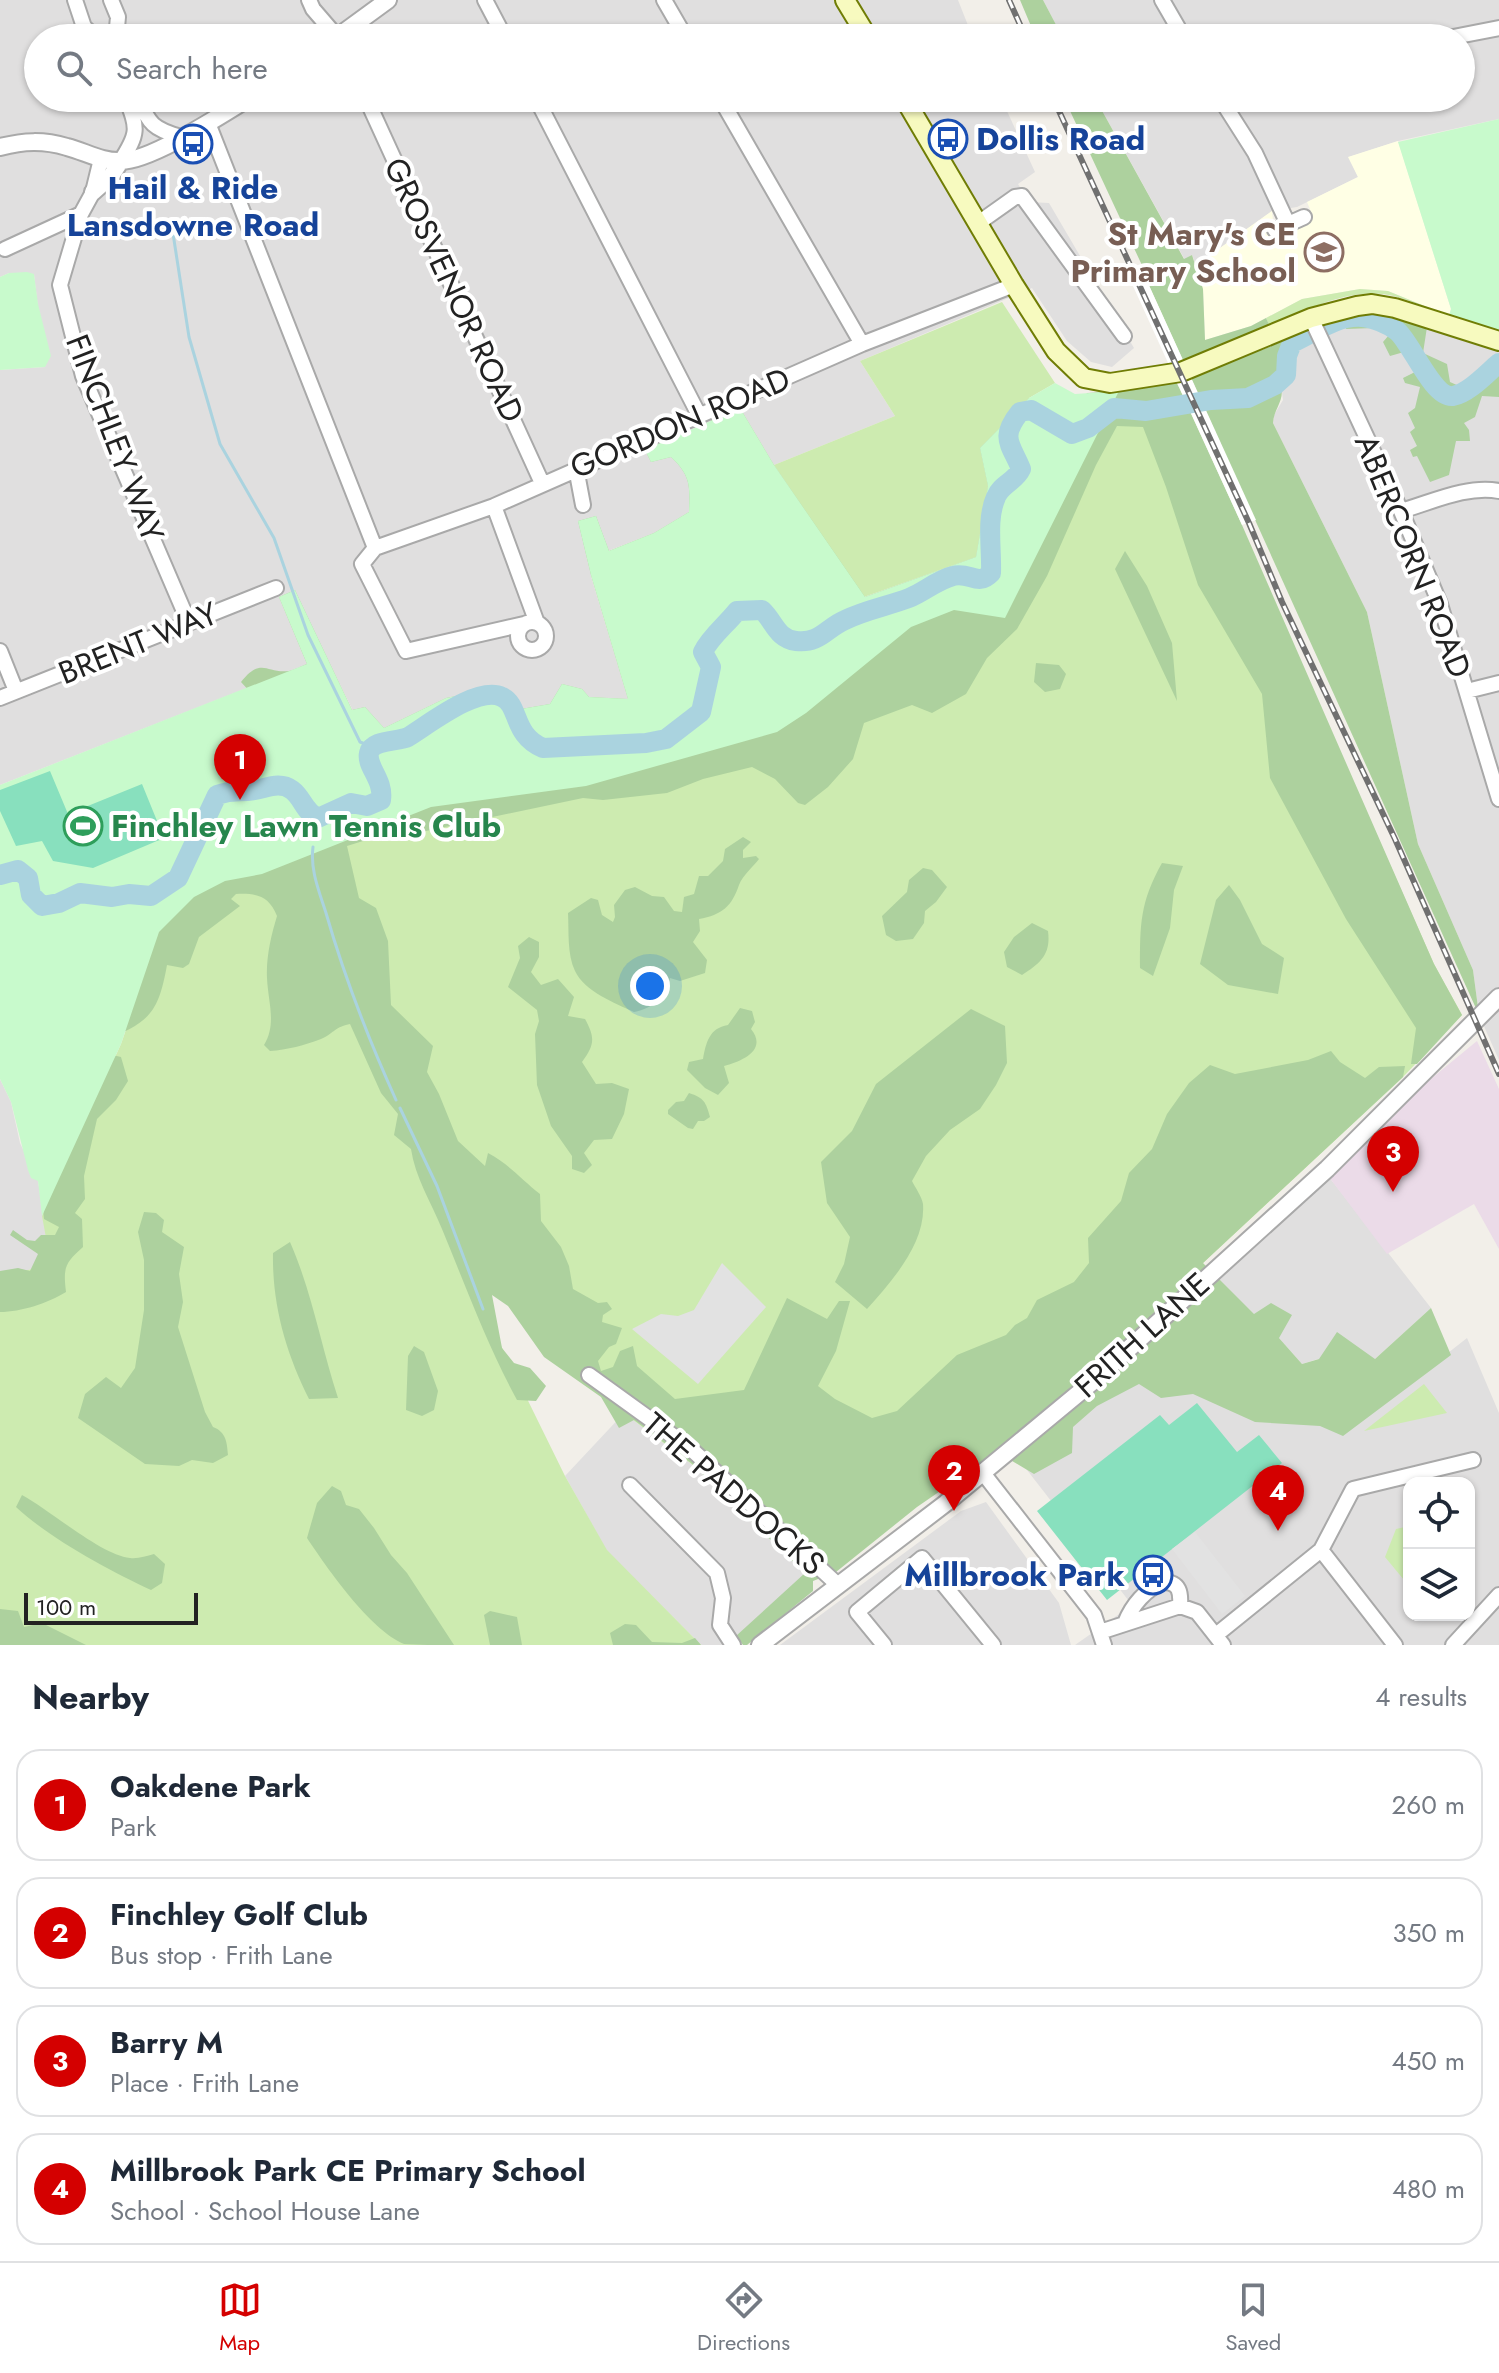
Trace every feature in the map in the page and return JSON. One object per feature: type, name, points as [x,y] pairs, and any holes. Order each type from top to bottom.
[{"type":"main road","points":[[845,0],[860,24]]},
{"type":"main road","points":[[912,112],[1014,285],[1068,365],[1084,378],[1110,383],[1181,372],[1316,328],[1342,309],[1372,304],[1395,308],[1499,341]]},
{"type":"street","points":[[75,0],[83,24]]},
{"type":"street","points":[[111,0],[118,17],[117,24]]},
{"type":"street","points":[[309,0],[313,9],[328,23]]},
{"type":"street","points":[[319,0],[323,3],[328,23]]},
{"type":"street","points":[[356,24],[388,0]]},
{"type":"street","points":[[485,0],[498,24]]},
{"type":"street","points":[[664,0],[678,24]]},
{"type":"street","points":[[1162,0],[1176,24]]},
{"type":"street","points":[[1475,33],[1499,28]]},
{"type":"street","points":[[93,192],[111,176],[137,133],[132,112]]},
{"type":"street","points":[[144,112],[148,121],[167,133],[181,137]]},
{"type":"street","points":[[0,147],[24,141],[41,141],[101,159],[120,162],[135,160],[226,112]]},
{"type":"street","name":"GROSVENOR ROAD","points":[[372,112],[542,483]]},
{"type":"street","points":[[543,112],[699,415]]},
{"type":"street","points":[[728,112],[862,344]]},
{"type":"street","points":[[1233,112],[1255,153],[1282,227],[1304,217]]},
{"type":"street","points":[[208,123],[375,548],[362,564],[406,651],[530,624],[494,506]]},
{"type":"street","name":"FINCHLEY WAY","points":[[101,159],[93,192],[81,214],[60,285],[83,376],[189,623]]},
{"type":"street","points":[[977,224],[1015,197],[1022,196],[1124,336]]},
{"type":"street","points":[[5,249],[81,214]]},
{"type":"street","name":"GORDON ROAD","points":[[375,548],[494,506],[862,344],[1014,285]]},
{"type":"street","name":"ABERCORN ROAD","points":[[1316,328],[1401,511],[1440,604],[1499,799]]},
{"type":"street","points":[[576,468],[583,505]]},
{"type":"street","points":[[1401,511],[1462,492],[1481,489],[1499,491]]},
{"type":"street","name":"BRENT WAY","points":[[0,698],[276,588]]},
{"type":"street","points":[[0,651],[16,691]]},
{"type":"street","points":[[1467,691],[1499,683]]},
{"type":"street","name":"FRITH LANE","points":[[760,1645],[983,1473],[1091,1383],[1327,1169],[1499,997]]},
{"type":"street","name":"THE PADDOCKS","points":[[589,1375],[690,1448],[838,1585]]},
{"type":"street","points":[[983,1473],[1094,1615],[1102,1638],[1125,1623],[1180,1606],[1197,1612],[1220,1640],[1321,1550],[1353,1489],[1473,1460]]},
{"type":"street","points":[[630,1485],[717,1573],[723,1598],[720,1625],[733,1645]]},
{"type":"street","points":[[656,1512],[669,1500]]},
{"type":"street","points":[[1321,1550],[1395,1645]]},
{"type":"street","points":[[884,1645],[857,1612],[922,1558],[993,1645]]},
{"type":"street","points":[[1125,1623],[1130,1608],[1155,1585],[1163,1582],[1178,1587],[1180,1606]]},
{"type":"street","points":[[1453,1645],[1499,1595]]},
{"type":"shaded area","points":[[0,0],[958,0],[967,24],[24,24],[24,112],[1007,112],[1035,172],[1018,184],[1029,202],[1049,203],[1134,348],[1112,367],[1091,362],[1067,341],[1032,288],[860,361],[895,416],[774,465],[740,408],[671,457],[681,466],[691,483],[689,512],[654,533],[608,551],[591,576],[628,699],[589,697],[521,710],[446,698],[384,728],[365,708],[353,711],[294,591],[279,597],[308,664],[0,785],[0,370],[45,367],[34,274],[9,273],[0,277]]},
{"type":"shaded area","points":[[1043,0],[1499,0],[1499,119],[1398,141],[1349,157],[1358,177],[1297,207],[1272,211],[1196,265],[1192,255],[1185,260],[1103,112],[1475,112],[1475,24],[1056,24]]},
{"type":"shaded area","name":"St Mary's CE Primary School","points":[[1398,141],[1451,309],[1449,316],[1388,291],[1360,289],[1302,299],[1251,326],[1205,340],[1203,289],[1196,265],[1272,211],[1273,221],[1266,234],[1275,239],[1309,223],[1307,202],[1358,177],[1348,157]]},
{"type":"shaded area","points":[[1385,314],[1499,351],[1499,1060],[1479,1015],[1473,970],[1418,844],[1367,612],[1273,423],[1283,400],[1281,385],[1292,349],[1308,337],[1307,331],[1345,315]]},
{"type":"shaded area","points":[[1477,1041],[1499,1089],[1499,1249],[1474,1204],[1387,1254],[1329,1177],[1415,1092]]},
{"type":"shaded area","points":[[0,1079],[11,1102],[20,1143],[38,1181],[51,1265],[0,1276]]},
{"type":"shaded area","points":[[1329,1177],[1431,1308],[1375,1359],[1318,1359],[1302,1364],[1215,1277]]},
{"type":"shaded area","points":[[722,1263],[766,1307],[698,1384],[632,1329],[661,1314],[678,1316],[694,1310]]},
{"type":"shaded area","name":"Millbrook Park","points":[[1169,1321],[1359,1423],[1467,1338],[1499,1413],[1499,1645],[1075,1645],[1132,1605],[1020,1461]]},
{"type":"shaded area","points":[[624,1413],[710,1478],[816,1577],[735,1645],[701,1645],[607,1551],[565,1476]]},
{"type":"shaded area","points":[[986,1502],[1059,1603],[1071,1645],[780,1645],[961,1511]]},
{"type":"shaded area","points":[[1195,1532],[1245,1596],[1222,1614],[1172,1549]]},
{"type":"green space","points":[[1020,0],[1043,0],[1056,24],[1030,24]]},
{"type":"green space","points":[[1071,112],[1103,112],[1184,259],[1192,255],[1203,289],[1205,340],[1251,326],[1266,318],[1272,331],[1259,343],[1262,350],[1307,331],[1308,337],[1292,349],[1289,376],[1281,385],[1282,396],[1273,423],[1367,612],[1418,844],[1473,970],[1479,1015],[1147,281]]},
{"type":"green space","points":[[1499,119],[1499,330],[1449,316],[1451,309],[1398,142]]},
{"type":"green space","points":[[27,272],[34,274],[51,356],[45,367],[0,370],[0,277]]},
{"type":"green space","points":[[1360,289],[1388,291],[1449,316],[1400,298],[1368,294],[1339,298],[1270,327],[1266,318],[1302,299]]},
{"type":"green space","points":[[1002,302],[1055,383],[1029,398],[980,448],[988,486],[976,557],[864,597],[774,465],[895,416],[860,361]]},
{"type":"green space","points":[[1377,312],[1376,319],[1396,325],[1399,318],[1427,327],[1423,353],[1447,364],[1450,382],[1459,386],[1489,364],[1499,372],[1499,397],[1482,396],[1475,417],[1464,423],[1469,430],[1470,441],[1456,441],[1449,475],[1430,482],[1417,456],[1413,457],[1410,450],[1417,446],[1410,432],[1415,428],[1408,413],[1415,408],[1420,387],[1405,383],[1403,378],[1417,371],[1404,352],[1390,356],[1383,342],[1389,335],[1374,328],[1346,329],[1345,315]]},
{"type":"green space","points":[[1175,379],[1434,964],[1462,1015],[1417,1064],[1411,1064],[1416,1028],[1346,919],[1270,778],[1262,694],[1198,585],[1143,427],[1117,426],[1096,465],[1047,576],[1017,629],[987,658],[966,694],[932,713],[912,705],[864,723],[853,759],[828,787],[805,805],[798,803],[775,779],[752,767],[703,779],[667,793],[603,800],[583,798],[426,831],[392,832],[347,846],[359,898],[376,908],[388,941],[391,1005],[433,1046],[427,1072],[458,1141],[485,1166],[488,1153],[496,1158],[540,1194],[541,1221],[561,1247],[569,1266],[573,1289],[598,1303],[607,1302],[612,1309],[603,1315],[602,1322],[622,1328],[616,1344],[609,1347],[598,1361],[601,1371],[613,1367],[620,1351],[633,1346],[637,1366],[675,1399],[744,1390],[787,1298],[827,1319],[839,1301],[850,1301],[836,1351],[818,1386],[835,1399],[872,1418],[897,1411],[957,1355],[1006,1335],[1027,1318],[1037,1300],[1074,1282],[1089,1263],[1088,1238],[1121,1201],[1129,1173],[1152,1149],[1167,1114],[1189,1083],[1210,1065],[1235,1074],[1308,1060],[1331,1051],[1340,1062],[1365,1078],[1379,1067],[1405,1066],[1403,1077],[1203,1263],[1254,1314],[1271,1303],[1292,1315],[1279,1338],[1302,1364],[1319,1359],[1337,1332],[1375,1359],[1431,1308],[1451,1355],[1343,1436],[1320,1426],[1255,1422],[1193,1394],[1161,1398],[1139,1384],[1097,1406],[1073,1427],[1072,1453],[1034,1474],[997,1452],[917,1507],[836,1572],[813,1581],[813,1591],[747,1645],[743,1645],[736,1636],[805,1573],[691,1463],[634,1420],[619,1428],[601,1397],[544,1357],[508,1306],[492,1295],[502,1348],[514,1363],[530,1368],[546,1386],[536,1401],[517,1400],[486,1337],[420,1179],[411,1149],[394,1135],[398,1114],[381,1093],[350,1024],[321,1039],[296,1047],[270,1051],[264,1045],[271,1021],[267,962],[277,916],[266,900],[243,894],[236,894],[231,899],[240,906],[199,937],[189,964],[183,968],[167,965],[160,996],[148,1015],[130,1029],[102,1042],[104,1053],[121,1057],[128,1081],[116,1100],[97,1119],[84,1176],[85,1199],[75,1213],[82,1219],[83,1247],[67,1266],[66,1292],[34,1306],[0,1312],[0,1271],[18,1268],[30,1271],[38,1254],[10,1235],[13,1230],[27,1240],[35,1241],[41,1235],[55,1235],[59,1227],[44,1219],[0,816],[252,694],[241,682],[254,670],[289,671],[307,664],[279,597],[295,590],[352,710],[365,707],[384,728],[446,698],[501,687],[521,709],[550,704],[562,684],[582,689],[589,697],[628,699],[578,521],[596,516],[609,551],[654,533],[689,512],[689,488],[682,470],[671,457],[651,462],[645,450],[662,442],[659,437],[665,434],[699,462],[712,425],[710,418],[734,407],[740,408],[774,465],[865,597],[976,557],[988,486],[980,448],[1029,398],[1070,422],[1087,393],[1119,391]]},
{"type":"green space","points":[[1055,383],[1075,394],[1119,391],[1005,618],[954,610],[911,627],[806,713],[777,732],[586,786],[431,807],[262,874],[225,881],[194,897],[159,932],[121,1044],[42,1216],[38,1181],[31,1178],[28,1170],[11,1102],[0,1079],[0,785],[307,664],[279,597],[295,590],[352,710],[365,707],[384,728],[446,698],[501,687],[521,709],[550,704],[562,684],[582,689],[589,697],[628,699],[578,521],[596,516],[609,551],[654,533],[689,512],[689,488],[682,470],[671,457],[651,462],[645,450],[740,408],[774,465],[865,597],[976,557],[988,486],[980,448],[1029,398]]},
{"type":"green space","points":[[1179,387],[1434,964],[1462,1015],[1403,1077],[1203,1263],[1096,1369],[710,1478],[612,1404],[482,1267],[483,1309],[565,1476],[607,1550],[701,1645],[0,1645],[0,1276],[51,1265],[42,1216],[121,1044],[160,932],[194,897],[954,610],[1119,391]]},
{"type":"green space","points":[[1125,551],[1147,586],[1172,643],[1177,701],[1115,569]]},
{"type":"green space","points":[[1036,663],[1059,665],[1066,674],[1060,689],[1045,692],[1034,682]]},
{"type":"green space","name":"Finchley Lawn Tennis Club","points":[[50,771],[68,814],[142,784],[164,838],[93,868],[53,861],[42,841],[16,846],[0,811],[0,790]]},
{"type":"green space","points":[[743,837],[751,842],[743,850],[743,858],[756,856],[759,859],[725,908],[699,919],[700,931],[693,942],[707,960],[705,973],[680,981],[670,978],[657,1001],[634,1012],[586,985],[575,971],[571,957],[568,913],[591,898],[598,900],[602,915],[613,922],[614,905],[625,890],[635,887],[652,896],[664,897],[674,911],[682,912],[684,897],[694,894],[699,876],[708,876],[723,861],[725,849]]},
{"type":"green space","points":[[1162,863],[1183,866],[1174,890],[1170,928],[1153,976],[1140,968],[1141,926],[1149,890]]},
{"type":"green space","points":[[923,868],[932,870],[947,887],[925,911],[924,923],[913,939],[896,941],[886,935],[882,916],[907,892],[909,880]]},
{"type":"green space","points":[[1229,885],[1262,944],[1284,958],[1278,994],[1228,985],[1200,964],[1216,900]]},
{"type":"green space","points":[[1032,923],[1048,931],[1048,946],[1039,962],[1022,975],[1007,967],[1004,952],[1014,937]]},
{"type":"green space","points":[[529,937],[539,942],[539,957],[531,972],[541,985],[558,979],[574,997],[568,1016],[585,1019],[588,1025],[592,1041],[582,1062],[596,1084],[612,1083],[629,1089],[624,1114],[612,1139],[594,1140],[584,1153],[592,1165],[584,1173],[572,1169],[572,1156],[551,1126],[537,1085],[537,1010],[508,987],[520,958],[518,946]]},
{"type":"green space","points":[[740,1008],[752,1011],[755,1022],[751,1029],[755,1036],[755,1049],[745,1058],[724,1066],[729,1083],[718,1095],[705,1088],[687,1070],[689,1062],[703,1059],[713,1033],[728,1025]]},
{"type":"green space","points":[[971,1009],[1005,1026],[1007,1063],[980,1109],[950,1130],[926,1156],[912,1181],[923,1204],[919,1233],[905,1261],[867,1309],[835,1282],[844,1264],[850,1237],[827,1203],[821,1162],[852,1131],[876,1084]]},
{"type":"green space","points":[[689,1093],[704,1101],[710,1117],[698,1121],[693,1129],[668,1114],[676,1102],[684,1101]]},
{"type":"green space","points":[[144,1212],[156,1213],[164,1220],[162,1232],[184,1247],[179,1274],[183,1302],[178,1327],[205,1412],[226,1442],[228,1455],[213,1463],[192,1460],[179,1466],[145,1464],[78,1418],[85,1394],[106,1377],[121,1388],[135,1368],[144,1310],[144,1260],[138,1232]]},
{"type":"green space","points":[[290,1242],[338,1398],[309,1399],[287,1346],[275,1291],[273,1253]]},
{"type":"green space","points":[[414,1346],[424,1352],[438,1391],[434,1410],[422,1416],[406,1410],[408,1356]]},
{"type":"green space","points":[[1424,1384],[1447,1413],[1364,1431]]},
{"type":"green space","points":[[1197,1403],[1237,1452],[1259,1435],[1282,1463],[1107,1600],[1037,1511],[1160,1415],[1169,1425]]},
{"type":"green space","points":[[332,1486],[341,1491],[346,1505],[359,1509],[374,1528],[454,1645],[404,1644],[391,1637],[377,1626],[338,1581],[307,1538],[317,1503]]},
{"type":"green space","points":[[22,1495],[90,1541],[118,1555],[133,1558],[154,1554],[165,1564],[162,1583],[151,1590],[62,1542],[16,1507]]},
{"type":"green space","points":[[1403,1527],[1403,1579],[1385,1557],[1396,1529]]},
{"type":"green space","points":[[0,1609],[18,1611],[24,1627],[42,1623],[86,1645],[0,1645]]},
{"type":"green space","points":[[490,1611],[517,1617],[522,1645],[490,1645],[484,1615]]},
{"type":"green space","points":[[625,1624],[636,1625],[652,1642],[682,1643],[695,1638],[701,1645],[613,1645],[610,1633]]},
{"type":"pier","points":[[1147,281],[1256,520],[1242,525],[1133,286]]},
{"type":"waterway","points":[[172,227],[189,337],[220,444],[274,538],[308,635],[360,742],[373,747]]},
{"type":"waterway","points":[[0,875],[18,870],[28,878],[31,895],[42,906],[59,903],[80,893],[112,897],[129,894],[151,896],[178,878],[217,795],[283,786],[296,793],[318,818],[351,803],[367,806],[381,800],[380,786],[369,758],[371,748],[408,737],[454,708],[480,696],[492,695],[508,701],[526,736],[543,748],[646,743],[666,739],[701,712],[711,667],[703,652],[737,611],[762,610],[784,637],[796,641],[811,640],[838,623],[909,598],[947,578],[964,575],[982,579],[991,573],[990,524],[993,506],[998,493],[1021,469],[1008,435],[1020,412],[1031,410],[1072,434],[1088,428],[1114,408],[1146,411],[1211,400],[1248,398],[1275,385],[1286,375],[1287,356],[1292,343],[1335,322],[1353,317],[1376,320],[1397,331],[1430,380],[1445,395],[1453,396],[1465,391],[1499,363]]},
{"type":"waterway","points":[[313,847],[316,880],[341,961],[396,1100]]},
{"type":"waterway","points":[[400,1108],[437,1186],[483,1309]]},
{"type":"railway","points":[[1009,0],[1020,24]]},
{"type":"railway","points":[[1059,112],[1249,523],[1282,602],[1395,839],[1499,1074]]},
{"type":"place","name":"Dollis Road","points":[[948,139]]},
{"type":"place","name":"Hail & Ride Lansdowne Road","points":[[193,144]]},
{"type":"place","name":"St Mary's CE Primary School","points":[[1324,252]]},
{"type":"place","name":"Oakdene Park","points":[[240,800]]},
{"type":"place","name":"Finchley Lawn Tennis Club","points":[[83,826]]},
{"type":"place","name":"Barry M","points":[[1393,1192]]},
{"type":"place","name":"Finchley Golf Club","points":[[954,1511]]},
{"type":"place","name":"Millbrook Park CE Primary School","points":[[1278,1531]]},
{"type":"place","name":"Millbrook Park","points":[[1153,1575]]}]
